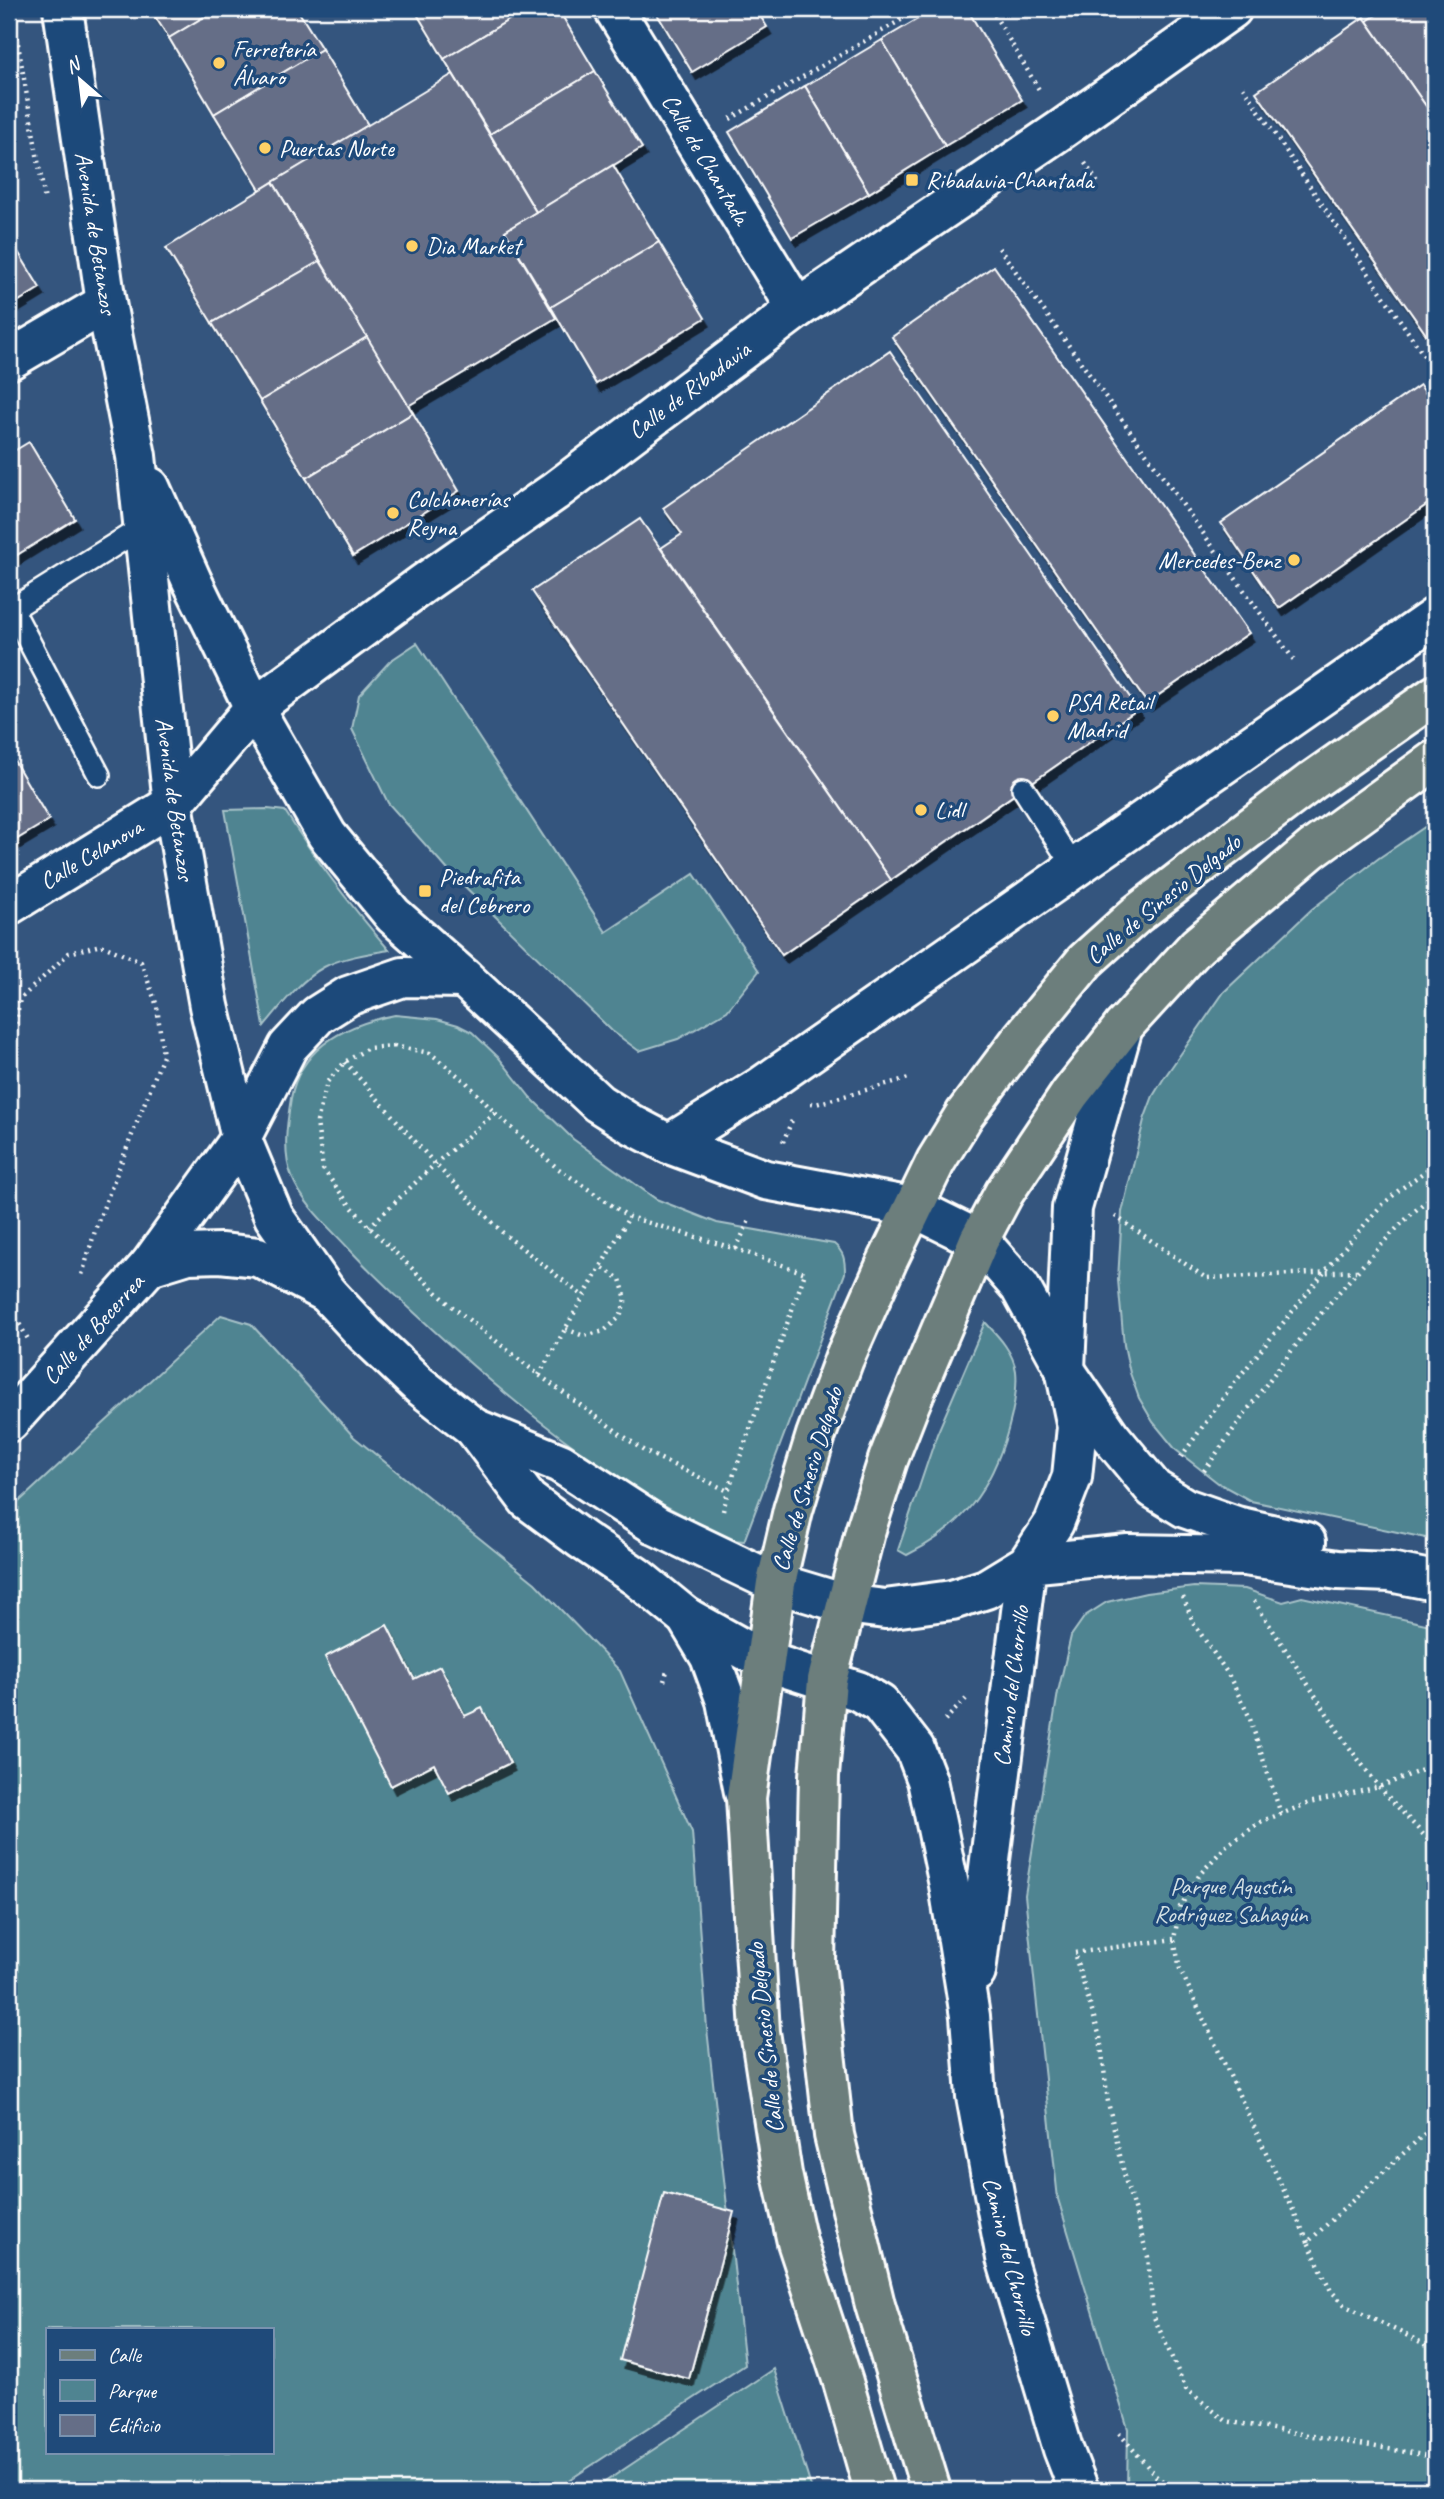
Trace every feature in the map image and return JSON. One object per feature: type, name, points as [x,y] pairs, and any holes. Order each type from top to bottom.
[{"type":"main road","name":"Calle de Sinesio Delgado","points":[[874,2490],[843,2382],[797,2242],[782,2174],[760,2032],[746,1798],[776,1583],[793,1510],[830,1397],[912,1207],[965,1114],[1022,1038],[1085,961],[1137,914],[1312,781],[1435,695]]},
{"type":"main road","points":[[931,2490],[875,2305],[834,2135],[815,1962],[819,1776],[827,1680],[865,1532],[888,1460],[979,1240],[1004,1193],[1070,1094],[1123,1027],[1197,946],[1312,849],[1435,760]]},
{"type":"street","name":"Avenida de Betanzos","points":[[63,9],[106,303],[136,456],[173,804],[209,1006],[241,1138],[274,1217],[327,1293]]},
{"type":"street","name":"Calle de Chantada","points":[[614,9],[797,309]]},
{"type":"street","name":"Calle de Ribadavia","points":[[173,804],[254,708],[415,589],[554,492],[797,309],[1104,100],[1232,9]]},
{"type":"street","points":[[9,360],[106,303]]},
{"type":"street","name":"Avenida de Betanzos","points":[[136,456],[192,581],[254,708],[327,835],[393,915],[598,1103],[631,1124],[669,1144],[766,1180],[912,1207],[979,1240]]},
{"type":"street","points":[[669,1144],[759,1088],[1435,617]]},
{"type":"street","name":"Calle Celanova","points":[[9,905],[173,804]]},
{"type":"street","name":"Calle de Becerrea","points":[[9,1422],[149,1266],[241,1138],[288,1047],[318,1015],[348,996],[403,977],[464,978]]},
{"type":"street","points":[[1027,1564],[1054,1523],[1072,1477],[1077,1427],[1065,1369],[1072,1208],[1123,1027]]},
{"type":"street","points":[[979,1240],[1020,1287],[1065,1369],[1110,1436],[1154,1489],[1185,1508],[1236,1526],[1330,1548],[1390,1572]]},
{"type":"street","name":"Calle de Becerrea","points":[[149,1266],[188,1254],[220,1253],[258,1257],[327,1293]]},
{"type":"street","points":[[327,1293],[365,1334],[419,1385],[474,1428],[528,1500],[636,1577],[686,1617],[709,1657],[726,1701],[746,1798]]},
{"type":"street","points":[[474,1428],[560,1463],[657,1526],[776,1583],[846,1604],[885,1609],[952,1600],[986,1588],[1027,1564],[1128,1554],[1244,1556],[1338,1570],[1390,1572],[1435,1581]]},
{"type":"street","name":"Camino del Chorrillo","points":[[971,2016],[1027,1564]]},
{"type":"street","name":"Camino del Chorrillo","points":[[686,1617],[765,1661],[858,1691],[880,1704],[915,1749],[927,1780],[936,1816],[971,2016],[976,2096],[1006,2258],[1063,2449],[1079,2490]]},
{"type":"lane","points":[[99,775],[12,609],[143,527]]},
{"type":"lane","points":[[1023,788],[1075,869]]},
{"type":"path","points":[[12,9],[46,210]]},
{"type":"path","points":[[695,140],[920,9]]},
{"type":"path","points":[[1243,87],[1435,373]]},
{"type":"path","points":[[999,248],[1320,698]]},
{"type":"path","points":[[9,1058],[20,999],[69,953],[102,945],[141,962],[156,1006],[163,1056],[97,1224],[79,1283]]},
{"type":"path","points":[[394,1046],[430,1053],[466,1082],[495,1113],[556,1167],[629,1217],[736,1249],[804,1273],[728,1491],[645,1451],[539,1375],[449,1304],[369,1227],[323,1170],[321,1158],[317,1122],[327,1082],[345,1062],[368,1048],[394,1046]]},
{"type":"path","points":[[345,1062],[435,1164],[503,1233],[584,1297]]},
{"type":"path","points":[[800,1101],[816,1104],[912,1077]]},
{"type":"path","points":[[369,1227],[435,1164],[495,1113]]},
{"type":"path","points":[[1178,1461],[1231,1387],[1323,1273],[1379,1209],[1398,1191],[1435,1164]]},
{"type":"path","points":[[1203,1473],[1261,1390],[1329,1303],[1402,1221],[1435,1194]]},
{"type":"path","points":[[1108,1211],[1206,1278],[1358,1270]]},
{"type":"path","points":[[539,1375],[629,1217]]},
{"type":"path","points":[[565,1329],[584,1336],[604,1331],[620,1317],[625,1299],[620,1279],[601,1266]]},
{"type":"path","points":[[9,1306],[28,1340]]},
{"type":"path","points":[[1180,1591],[1194,1624],[1228,1674],[1249,1716],[1281,1814]]},
{"type":"path","points":[[1253,1599],[1256,1608],[1379,1787],[1435,1847]]},
{"type":"path","points":[[915,1749],[976,1690],[1010,1685]]},
{"type":"path","points":[[1435,1765],[1379,1787],[1309,1803],[1262,1821],[1226,1846],[1200,1874],[1180,1907],[1174,1939],[1180,1969],[1331,2291],[1346,2306],[1435,2349]]},
{"type":"path","points":[[1174,1939],[1074,1952],[1100,2037],[1108,2102],[1126,2182],[1148,2257],[1153,2315],[1186,2389],[1226,2421],[1435,2457]]},
{"type":"path","points":[[1308,2242],[1435,2124]]},
{"type":"path","points":[[1119,2433],[1168,2490]]},
{"type":"path","points":[[1157,2478],[1181,2490]]},
{"type":"green space","points":[[417,643],[606,932],[694,874],[759,971],[727,1011],[678,1039],[639,1051],[612,1031],[447,869],[388,803],[352,729],[359,695],[390,661]]},
{"type":"green space","points":[[225,810],[285,811],[334,883],[389,950],[347,958],[315,972],[264,1026]]},
{"type":"green space","points":[[1435,820],[1435,1540],[1251,1501],[1218,1483],[1176,1450],[1153,1422],[1139,1398],[1130,1373],[1124,1345],[1118,1280],[1122,1212],[1144,1120],[1153,1096],[1164,1078],[1224,992],[1312,909]]},
{"type":"green space","points":[[395,1015],[437,1019],[472,1032],[499,1058],[530,1097],[573,1139],[656,1199],[717,1223],[834,1244],[842,1253],[845,1273],[744,1541],[732,1540],[648,1496],[535,1418],[390,1290],[303,1198],[292,1177],[286,1148],[289,1108],[296,1080],[305,1064],[329,1040],[360,1024]]},
{"type":"green space","points":[[221,1315],[251,1324],[354,1437],[535,1583],[620,1671],[692,1832],[707,2029],[745,2365],[554,2490],[9,2490],[9,1511]]},
{"type":"green space","points":[[985,1322],[1008,1350],[1016,1371],[1013,1408],[1001,1451],[983,1488],[959,1519],[927,1544],[907,1555],[898,1550],[937,1434]]},
{"type":"green space","name":"Parque Agustín Rodríguez Sahagún","points":[[1194,1587],[1245,1589],[1283,1602],[1302,1597],[1435,1626],[1435,2490],[1127,2490],[1128,2429],[1058,2199],[1025,1895],[1058,1692],[1071,1636],[1085,1616],[1107,1602],[1146,1593]]},
{"type":"green space","points":[[774,2369],[812,2490],[593,2490]]},
{"type":"building","points":[[150,9],[217,9],[169,38]]},
{"type":"building","points":[[217,9],[297,9],[322,49],[214,114],[169,38]]},
{"type":"building","points":[[414,9],[527,9],[444,59]]},
{"type":"building","points":[[527,9],[558,9],[595,71],[490,134],[444,59]]},
{"type":"building","points":[[654,9],[756,9],[767,27],[692,72]]},
{"type":"building","points":[[935,9],[967,9],[1022,100],[945,146],[882,40]]},
{"type":"building","points":[[1386,9],[1435,9],[1435,119],[1367,21]]},
{"type":"building","points":[[1364,17],[1435,119],[1435,347],[1256,92]]},
{"type":"building","points":[[882,40],[945,146],[869,193],[805,86]]},
{"type":"building","points":[[322,49],[368,125],[260,190],[214,114]]},
{"type":"building","points":[[595,71],[642,148],[536,212],[490,134]]},
{"type":"building","name":"Dia Market","points":[[453,74],[536,212],[505,231],[556,318],[408,406],[273,182]]},
{"type":"building","points":[[805,86],[869,193],[792,238],[729,132]]},
{"type":"building","points":[[613,165],[659,242],[551,307],[505,231]]},
{"type":"building","points":[[273,182],[320,261],[212,323],[166,248]]},
{"type":"building","points":[[9,237],[40,288],[9,307]]},
{"type":"building","points":[[659,242],[705,318],[596,384],[551,307]]},
{"type":"building","points":[[320,261],[367,337],[260,401],[212,323]]},
{"type":"building","points":[[994,266],[1249,633],[1147,703],[892,337]]},
{"type":"building","points":[[367,337],[413,413],[306,478],[260,401]]},
{"type":"building","points":[[890,351],[1138,709],[891,880],[661,548],[682,534],[663,508]]},
{"type":"building","points":[[1420,385],[1435,407],[1435,499],[1279,608],[1221,523]]},
{"type":"building","points":[[413,413],[459,491],[353,556],[306,478]]},
{"type":"building","points":[[29,442],[75,519],[9,560],[9,454]]},
{"type":"building","points":[[640,519],[891,880],[782,955],[532,591]]},
{"type":"building","points":[[9,752],[49,820],[9,844]]},
{"type":"building","points":[[387,1625],[414,1679],[440,1666],[465,1716],[482,1708],[510,1763],[449,1793],[434,1764],[391,1786],[325,1657]]},
{"type":"building","points":[[664,2193],[734,2212],[689,2379],[620,2360]]},
{"type":"place","name":"Ferretería Álvaro","points":[[219,63]]},
{"type":"place","name":"Puertas Norte","points":[[265,148]]},
{"type":"place","name":"Ribadavia-Chantada","points":[[912,180]]},
{"type":"place","name":"Dia Market","points":[[412,246]]},
{"type":"place","name":"Colchonerías Reyna","points":[[393,513]]},
{"type":"place","name":"Mercedes-Benz","points":[[1294,560]]},
{"type":"place","name":"PSA Retail Madrid","points":[[1053,716]]},
{"type":"place","name":"Lidl","points":[[921,810]]},
{"type":"place","name":"Piedrafita del Cebrero","points":[[425,891]]}]
